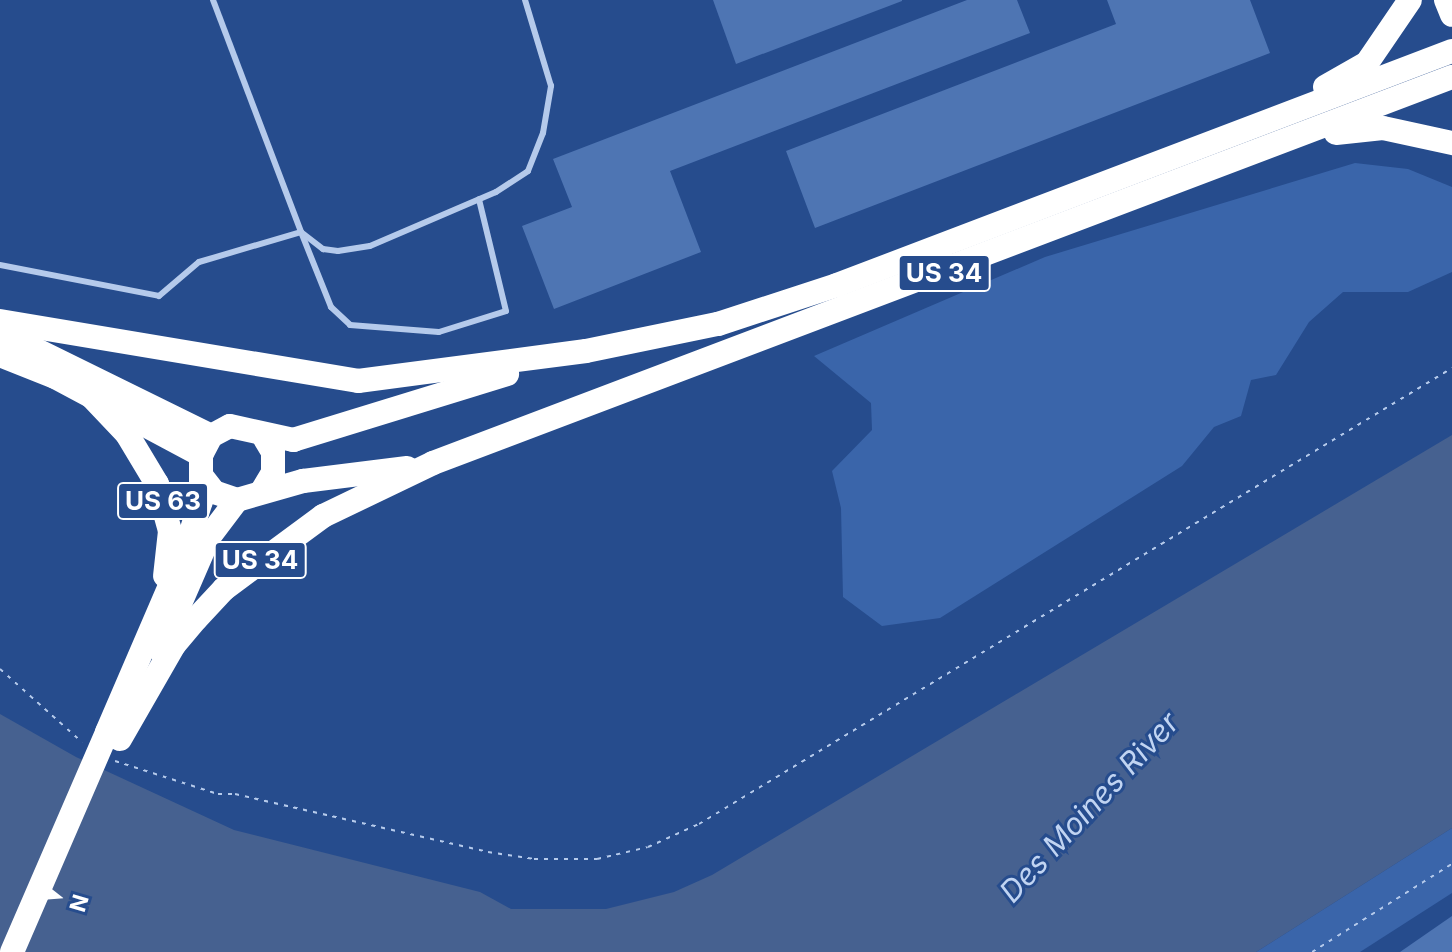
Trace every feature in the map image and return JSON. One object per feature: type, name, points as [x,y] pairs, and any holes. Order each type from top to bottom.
[{"type":"highway","points":[[1117,181],[1367,63],[1410,0]]},
{"type":"highway","points":[[1446,0],[1452,15]]},
{"type":"highway","name":"US 34","points":[[30,952],[113,736],[151,626],[185,551],[205,457],[230,426],[248,427],[264,437],[293,440],[586,351],[733,320],[1117,181],[1452,51]]},
{"type":"highway","name":"US 34","points":[[12,952],[113,736],[134,711],[174,645],[224,589],[323,516],[433,463],[1452,77]]},
{"type":"highway","points":[[1253,154],[1344,130],[1383,128],[1452,143]]},
{"type":"highway","points":[[0,321],[358,381],[586,351]]},
{"type":"highway","points":[[0,332],[205,457],[214,492],[237,500]]},
{"type":"highway","name":"US 63","points":[[0,355],[91,396],[148,464],[165,504],[170,558],[151,626]]},
{"type":"highway","points":[[91,396],[205,457]]},
{"type":"highway","points":[[262,491],[273,473],[273,452],[264,437]]},
{"type":"highway","points":[[262,491],[433,463]]},
{"type":"highway","name":"US 63","points":[[134,711],[209,537],[237,500],[262,491]]},
{"type":"lane","points":[[213,0],[331,307],[350,325],[439,332],[506,311],[479,199]]},
{"type":"lane","points":[[301,232],[323,249],[370,246],[479,199],[528,171],[543,133],[551,86],[525,0]]},
{"type":"lane","points":[[0,265],[159,296],[199,262],[301,232]]},
{"type":"path","points":[[235,794],[534,859],[597,859],[648,847],[699,824],[1452,368]]},
{"type":"path","points":[[1312,952],[1452,864]]},
{"type":"shaded area","points":[[1355,163],[1408,169],[1452,187],[1452,272],[1408,292],[1343,292],[1309,322],[1276,375],[1251,380],[1241,416],[1214,427],[1182,466],[940,618],[882,626],[843,597],[841,508],[832,471],[872,430],[871,403],[814,356],[1045,257]]},
{"type":"shaded area","points":[[1452,828],[1452,893],[1360,952],[1256,952]]},
{"type":"water","name":"Des Moines River","points":[[1452,435],[1452,828],[1256,952],[0,952],[0,714],[76,757],[234,830],[480,892],[511,909],[606,909],[674,892],[712,875]]},
{"type":"building","points":[[713,0],[902,0],[902,1],[736,64]]},
{"type":"building","points":[[967,0],[1017,0],[1030,33],[670,171],[701,252],[554,309],[522,226],[572,207],[553,159]]},
{"type":"building","points":[[1107,0],[1250,0],[1270,53],[815,228],[786,151],[1116,24]]},
{"type":"building","points":[[1452,916],[1452,952],[1400,952]]}]
